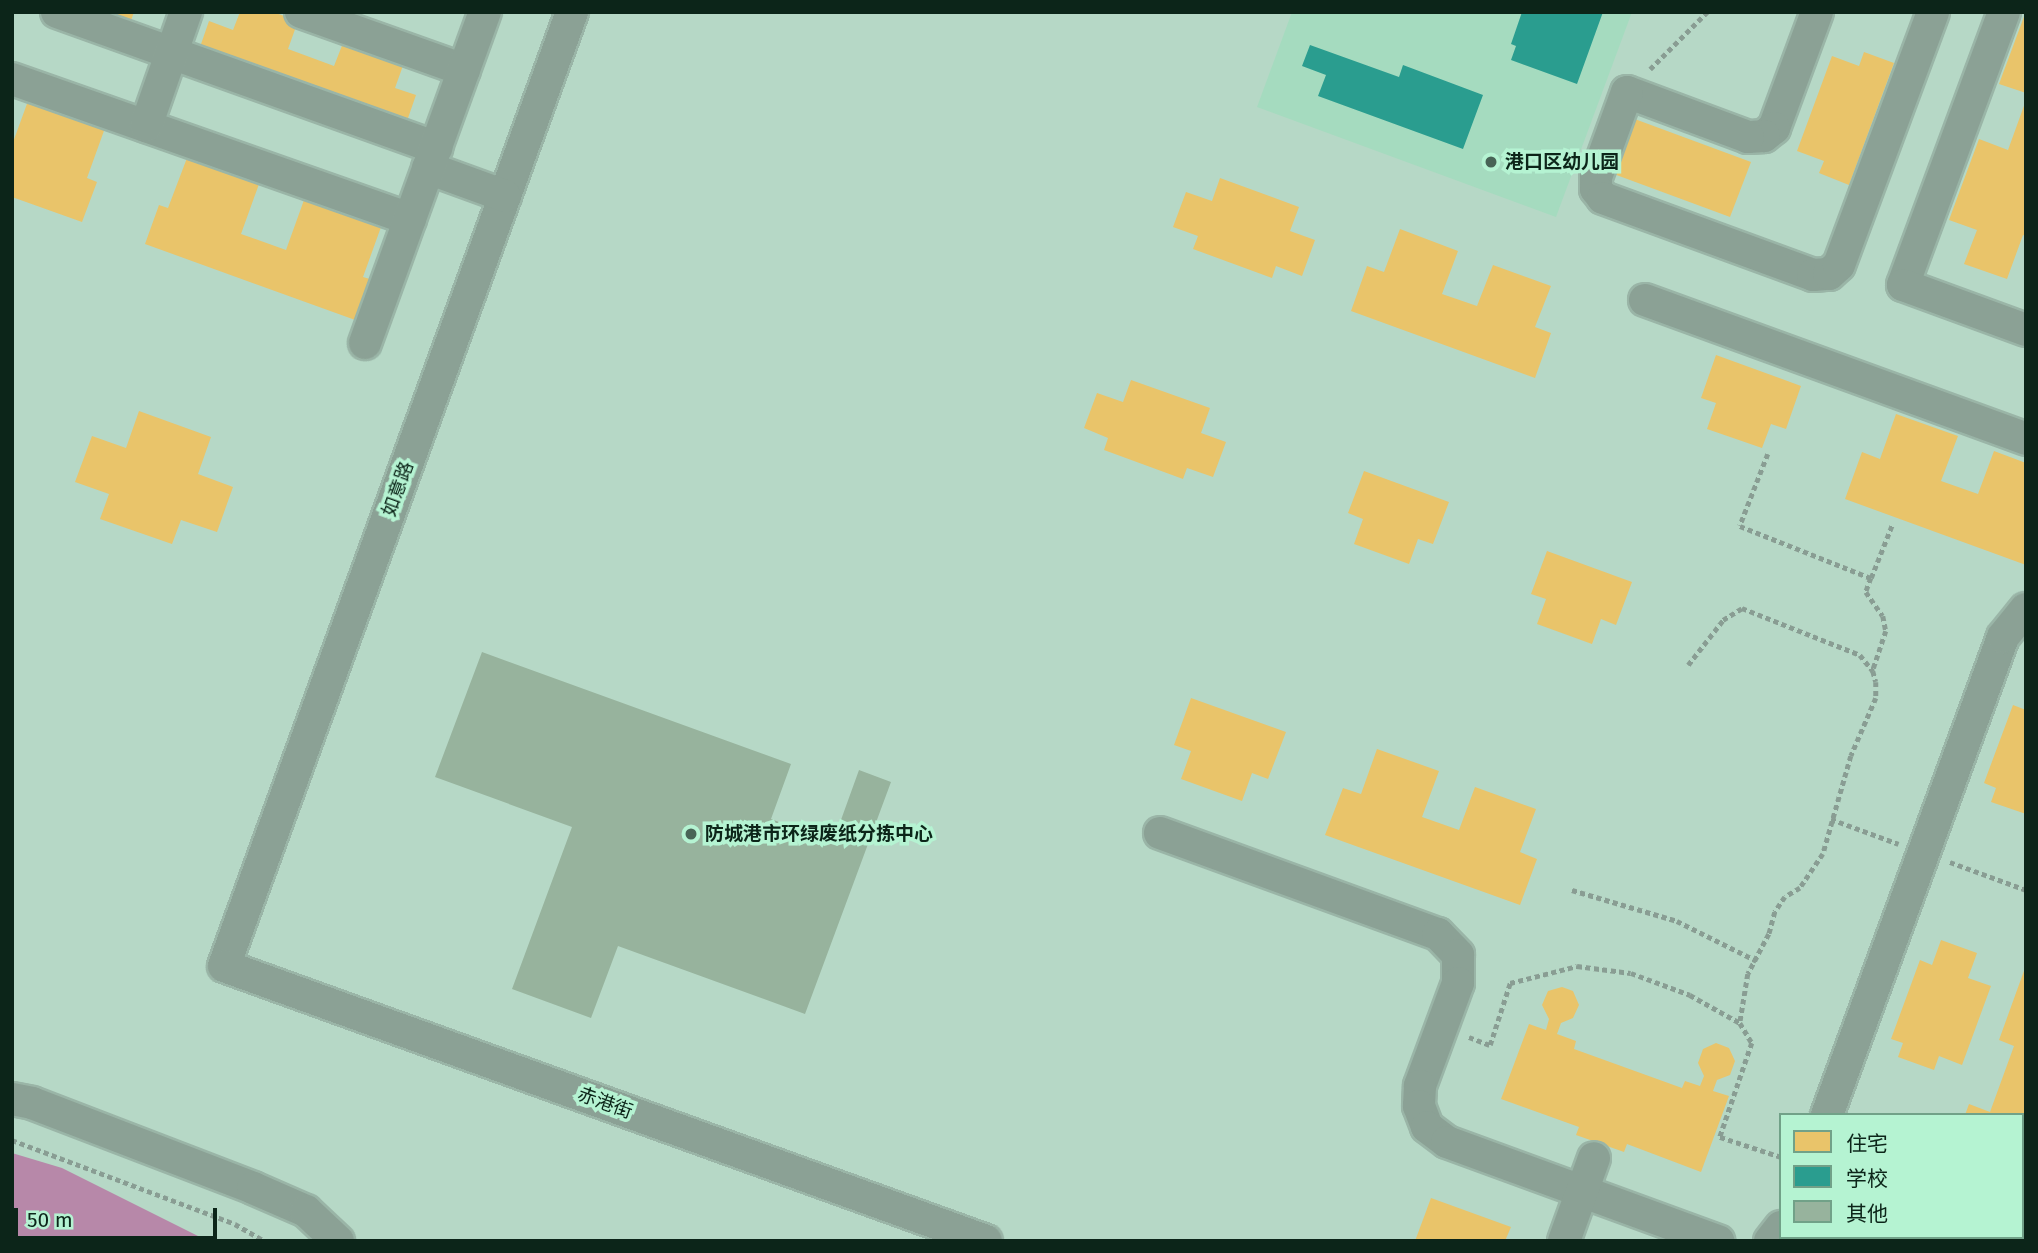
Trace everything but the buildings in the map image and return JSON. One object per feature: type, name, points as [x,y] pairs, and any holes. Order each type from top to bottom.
[{"type":"street","points":[[57,12],[171,53],[432,158],[505,195]]},
{"type":"street","points":[[146,126],[186,12]]},
{"type":"street","points":[[300,12],[464,70]]},
{"type":"street","points":[[365,344],[485,12]]},
{"type":"street","name":"如意路","points":[[224,966],[572,12]]},
{"type":"street","points":[[1817,12],[1774,128],[1764,136],[1748,136],[1627,92],[1596,177],[1597,189],[1603,198],[1813,275],[1829,274],[1839,265],[1933,12]]},
{"type":"street","points":[[2004,12],[1903,285],[2026,330]]},
{"type":"street","points":[[12,79],[410,219]]},
{"type":"street","points":[[1645,300],[2026,439]]},
{"type":"street","points":[[1828,1113],[2003,637],[2026,609]]},
{"type":"street","points":[[1160,833],[1438,934],[1458,955],[1458,983],[1420,1086],[1419,1105],[1427,1127],[1447,1142],[1718,1241]]},
{"type":"street","name":"赤港街","points":[[224,966],[907,1227],[986,1241]]},
{"type":"street","points":[[12,1098],[32,1102],[264,1192],[306,1211],[338,1241]]},
{"type":"street","points":[[1564,1241],[1594,1158]]},
{"type":"path","points":[[1627,92],[1707,12]]},
{"type":"path","points":[[1768,454],[1740,526],[1871,578]]},
{"type":"path","points":[[1740,1023],[1748,974],[1769,934],[1775,912],[1785,897],[1800,888],[1823,853],[1851,756],[1876,698],[1873,671],[1886,631],[1883,616],[1866,593],[1892,525]]},
{"type":"path","points":[[1688,664],[1723,620],[1742,608],[1860,654],[1873,671]]},
{"type":"path","points":[[1572,890],[1677,920],[1756,961]]},
{"type":"path","points":[[1442,1027],[1490,1045],[1510,983],[1577,966],[1631,972],[1690,995],[1740,1023],[1752,1043],[1720,1137],[1779,1156]]},
{"type":"path","points":[[12,1140],[235,1224],[264,1241]]},
{"type":"shaded area","name":"港口区幼儿园","points":[[1292,12],[1632,12],[1556,217],[1257,107]]},
{"type":"shaded area","points":[[12,1153],[62,1168],[208,1241],[12,1241]]},
{"type":"place","name":"港口区幼儿园","points":[[1491,162]]},
{"type":"place","name":"防城港市环绿废纸分拣中心","points":[[691,834]]}]
